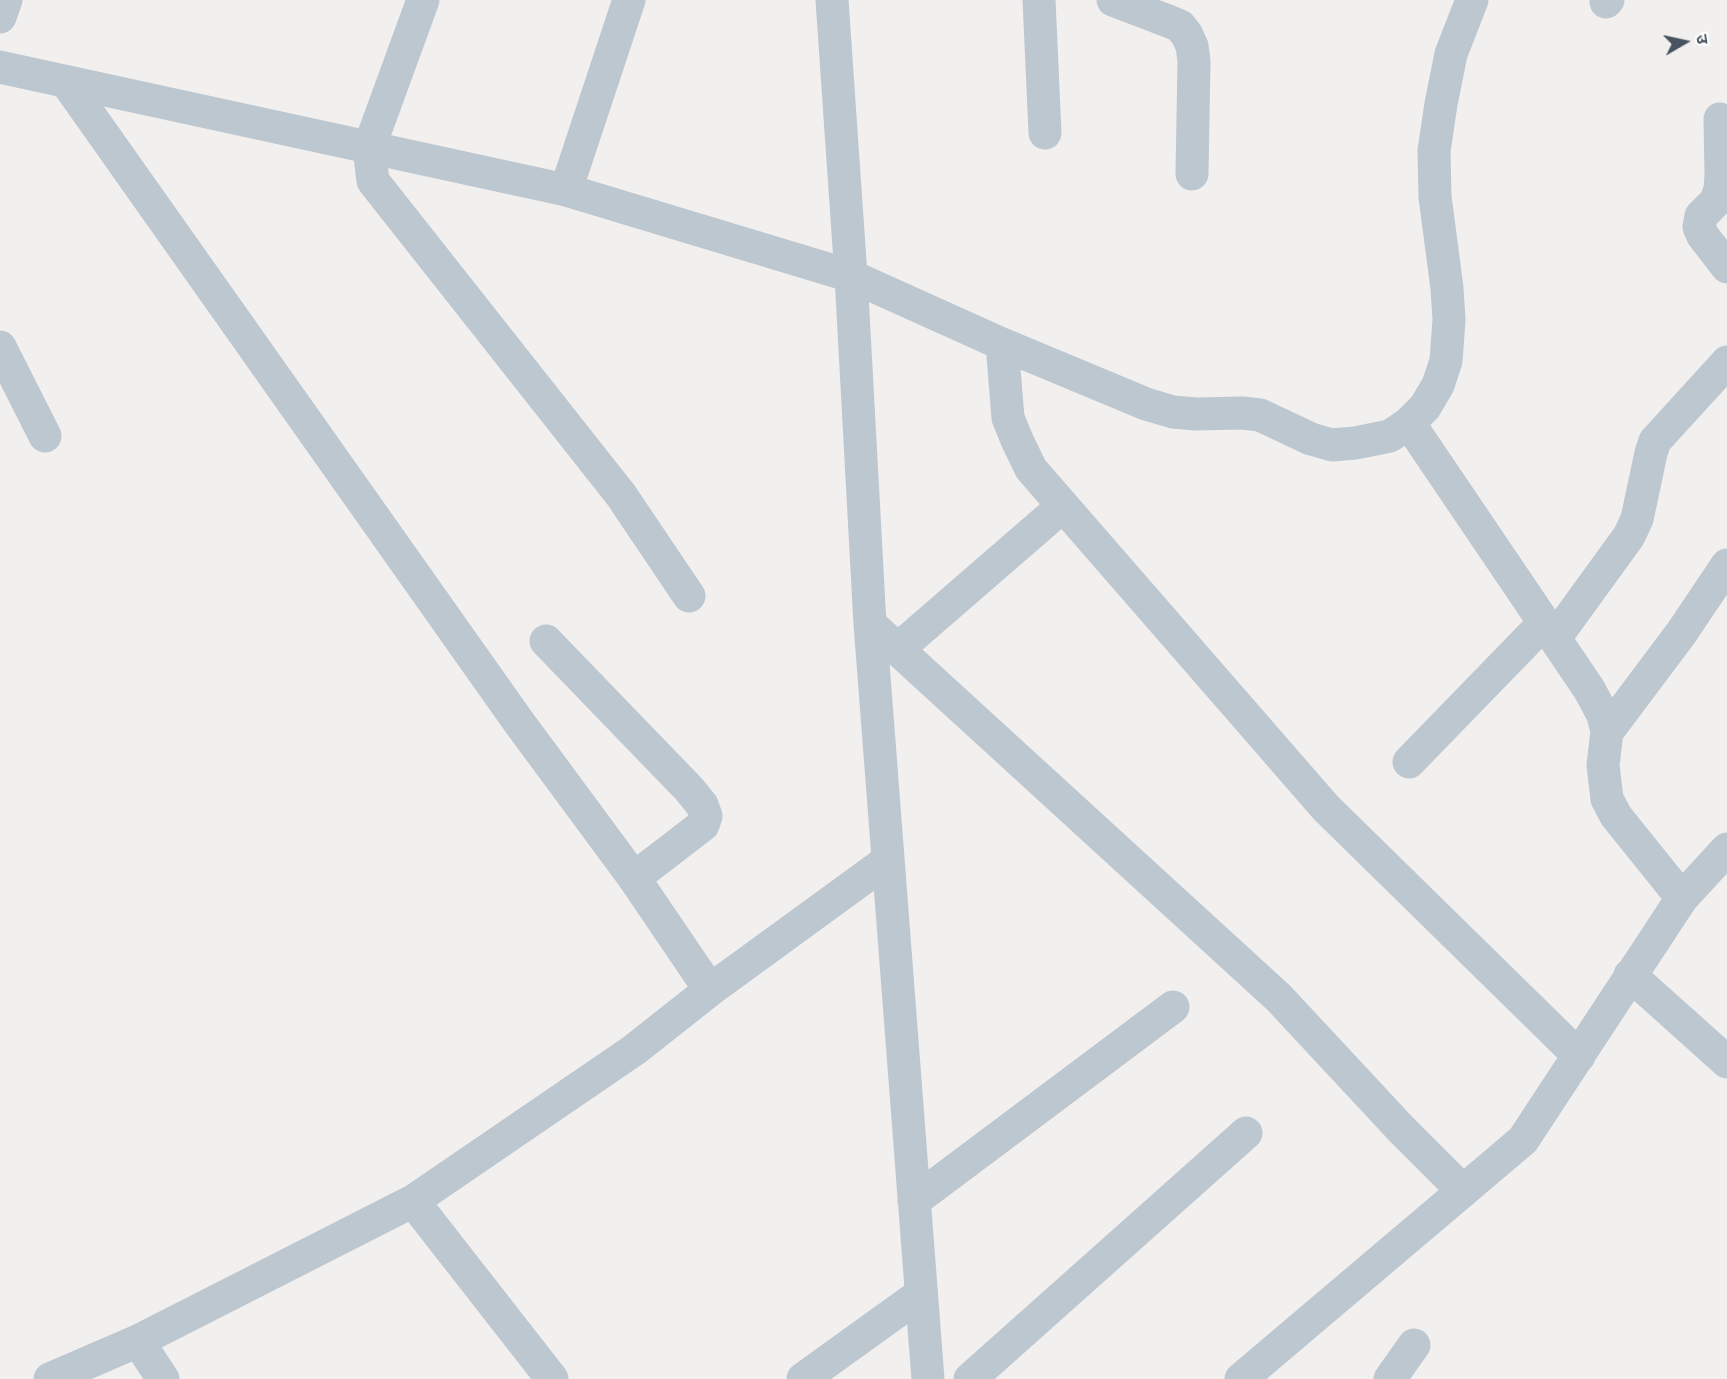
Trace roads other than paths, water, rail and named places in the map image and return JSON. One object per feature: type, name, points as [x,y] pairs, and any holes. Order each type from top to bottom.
[{"type":"street","points":[[0,16],[6,0]]},
{"type":"street","points":[[423,0],[369,148],[373,181],[621,495],[689,596]]},
{"type":"street","points":[[566,190],[629,0]]},
{"type":"street","points":[[832,0],[851,276],[870,624],[928,1379]]},
{"type":"street","points":[[1039,0],[1045,133]]},
{"type":"street","points":[[1113,0],[1180,26],[1187,34],[1192,46],[1194,61],[1192,174]]},
{"type":"street","points":[[0,67],[566,190],[851,276],[1002,344],[1146,404],[1196,414],[1260,415],[1311,439],[1332,445],[1390,436],[1409,423],[1425,407],[1446,361],[1449,320],[1435,197],[1434,151],[1440,104],[1451,54],[1472,0]]},
{"type":"street","points":[[67,83],[498,692],[634,878],[710,990]]},
{"type":"street","points":[[1720,119],[1720,189],[1716,201],[1701,216],[1699,227],[1702,236],[1727,267]]},
{"type":"street","points":[[1002,344],[1008,418],[1031,469],[1326,808],[1579,1056]]},
{"type":"street","points":[[1,352],[45,435]]},
{"type":"street","points":[[1409,762],[1549,631],[1629,536],[1637,519],[1655,441],[1727,362]]},
{"type":"street","points":[[1409,423],[1589,689],[1603,715],[1607,732],[1603,765],[1607,799],[1616,816],[1682,898]]},
{"type":"street","points":[[898,649],[1063,506]]},
{"type":"street","points":[[1607,732],[1682,632],[1727,565]]},
{"type":"street","points":[[870,624],[1279,998],[1401,1130],[1463,1191]]},
{"type":"street","points":[[546,642],[702,805],[706,816],[702,825],[634,878]]},
{"type":"street","points":[[1241,1379],[1523,1140],[1682,898],[1727,849]]},
{"type":"street","points":[[50,1379],[138,1341],[413,1201],[634,1050],[710,990],[887,861]]},
{"type":"street","points":[[1630,975],[1727,1062]]},
{"type":"street","points":[[914,1201],[1173,1007]]},
{"type":"street","points":[[970,1379],[1246,1133]]},
{"type":"street","points":[[413,1201],[552,1379]]},
{"type":"street","points":[[803,1379],[921,1294]]},
{"type":"street","points":[[138,1341],[163,1379]]},
{"type":"street","points":[[1390,1379],[1414,1345]]}]
